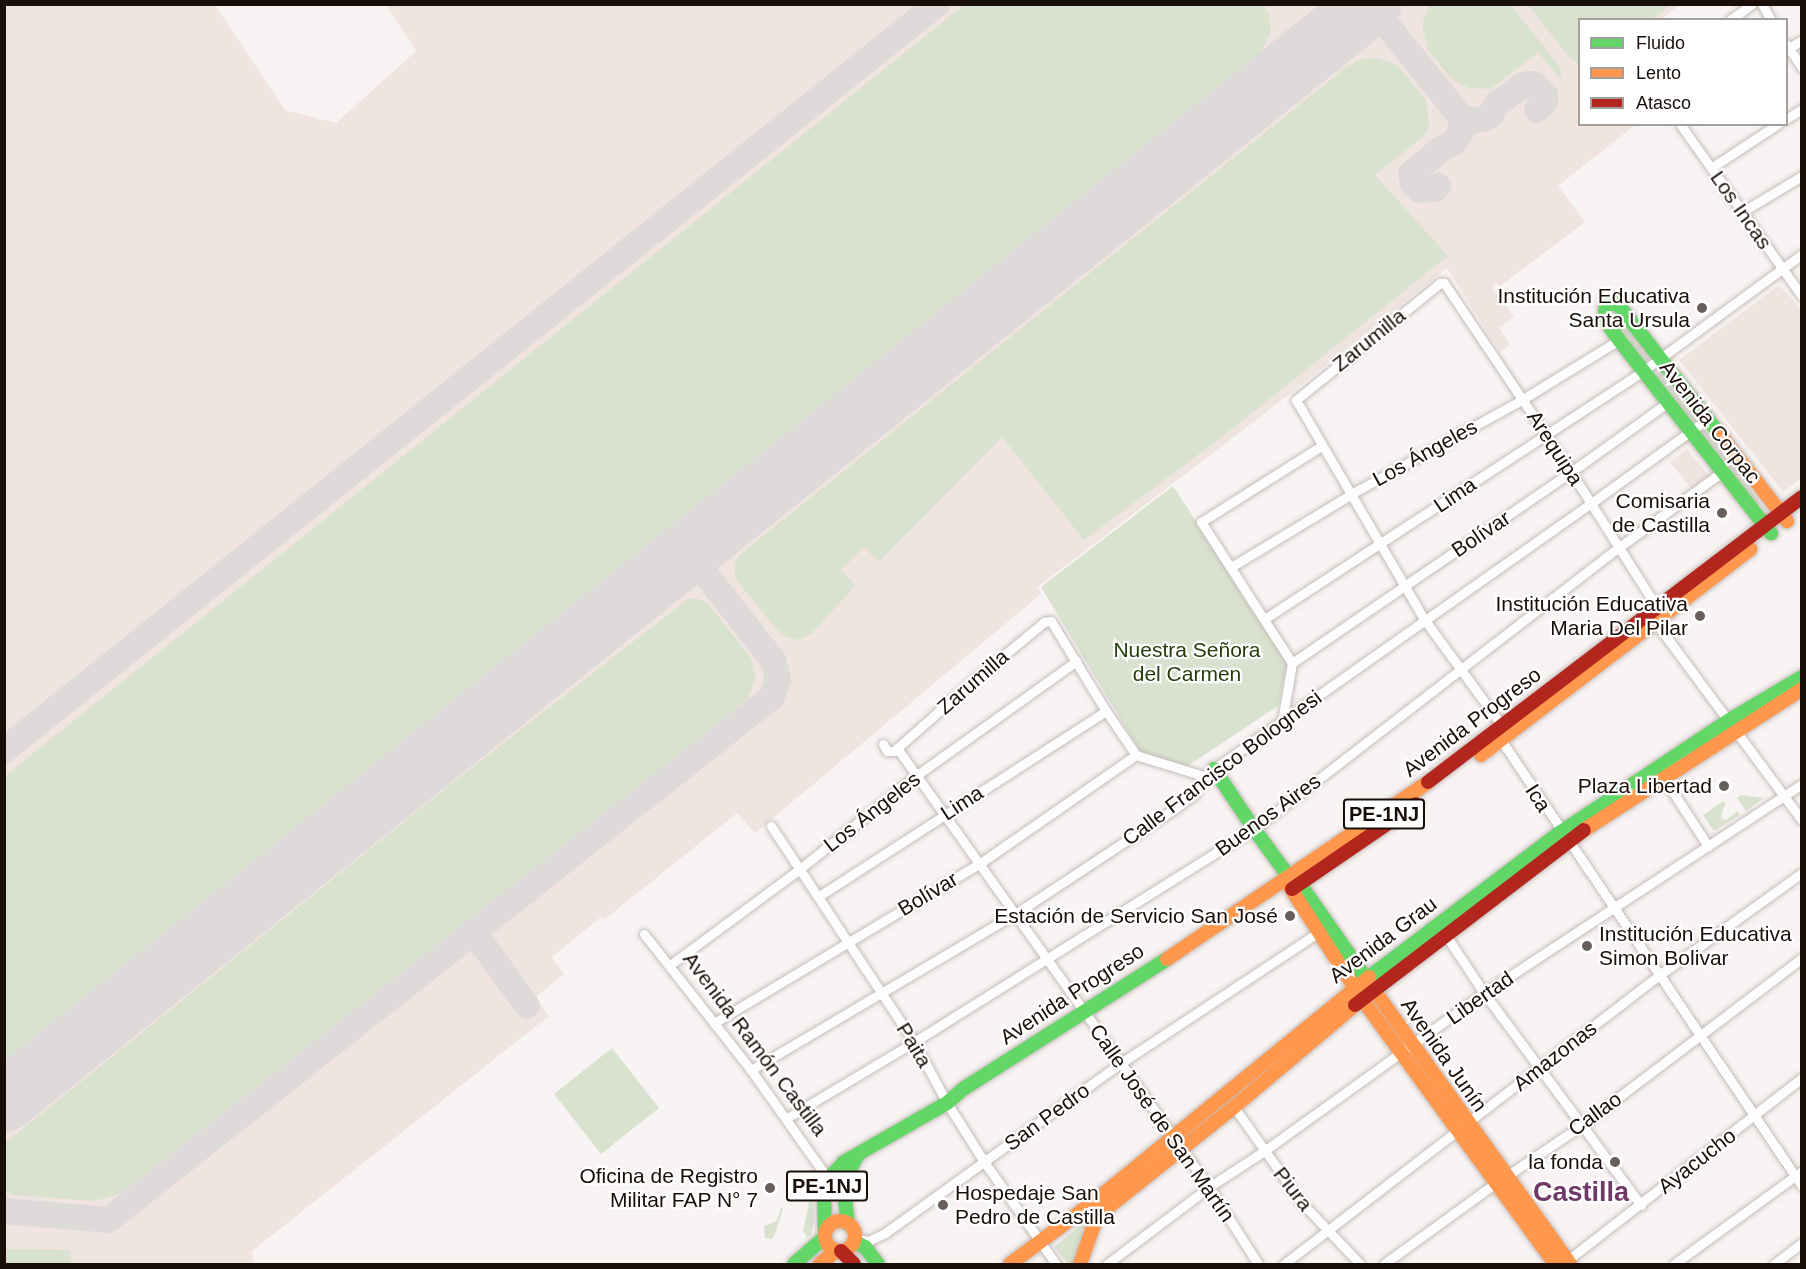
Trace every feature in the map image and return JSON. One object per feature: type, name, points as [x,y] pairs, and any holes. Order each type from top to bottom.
[{"type":"street","points":[[1733,18],[1752,4]]},
{"type":"street","points":[[1762,4],[1770,18]]},
{"type":"street","points":[[1788,47],[1802,40]]},
{"type":"street","points":[[1788,49],[1802,68]]},
{"type":"street","points":[[1788,118],[1802,109]]},
{"type":"street","name":"Los Incas","points":[[1681,126],[1802,296]]},
{"type":"street","points":[[1711,168],[1775,126]]},
{"type":"street","points":[[1742,212],[1802,176]]},
{"type":"street","name":"Lima","points":[[1266,618],[1643,371],[1802,254]]},
{"type":"street","name":"Zarumilla","points":[[1321,446],[1296,400],[1440,283],[1444,283]]},
{"type":"street","name":"Arequipa","points":[[1444,283],[1571,472],[1656,615],[1732,726],[1802,820]]},
{"type":"street","name":"Avenida Corpac","points":[[1768,529],[1619,340],[1603,315],[1606,305],[1613,302],[1784,517]]},
{"type":"street","name":"Los Ángeles","points":[[1231,567],[1353,494],[1523,399],[1619,340]]},
{"type":"street","name":"Bolívar","points":[[1292,663],[1571,472],[1667,403]]},
{"type":"street","name":"Calle Francisco Bolognesi","points":[[752,1070],[1015,914],[1181,804],[1195,794],[1209,773],[1706,420]]},
{"type":"street","points":[[1282,722],[1292,663],[1266,618],[1201,521],[1321,446],[1353,494],[1424,619],[1502,726],[1501,740]]},
{"type":"street","name":"Buenos Aires","points":[[787,1118],[914,1042],[1254,829],[1617,548],[1722,472]]},
{"type":"street","name":"Avenida Progreso","points":[[1291,880],[1390,823],[1501,740],[1656,615],[1784,517],[1802,496]]},
{"type":"street","name":"Avenida Progreso","points":[[1784,517],[1802,509]]},
{"type":"street","name":"Avenida Progreso","points":[[829,1180],[835,1170],[861,1151],[947,1103],[965,1099],[1291,880],[1399,804],[1502,726],[1656,615]]},
{"type":"street","name":"Zarumilla","points":[[897,748],[1044,622],[1051,621],[1076,661]]},
{"type":"street","points":[[1076,661],[1136,755],[1209,773]]},
{"type":"street","name":"Los Ángeles","points":[[670,966],[801,868],[917,775],[1076,661]]},
{"type":"street","name":"Avenida Grau","points":[[1010,1264],[1363,989],[1564,837],[1802,677]]},
{"type":"street","name":"Avenida Grau","points":[[1080,1264],[1096,1216],[1234,1107],[1363,989],[1445,934],[1564,837],[1665,780],[1732,726],[1802,689]]},
{"type":"street","name":"Lima","points":[[819,896],[1106,711]]},
{"type":"street","name":"Ica","points":[[1501,740],[1658,976],[1701,1035],[1754,1116],[1798,1174],[1802,1186]]},
{"type":"street","points":[[884,744],[889,753],[897,748]]},
{"type":"street","name":"Calle José de San Martín","points":[[897,748],[1209,1187],[1258,1264]]},
{"type":"street","name":"Bolívar","points":[[714,1023],[979,864],[1136,755]]},
{"type":"street","name":"Avenida Junín","points":[[1209,773],[1291,880],[1363,989],[1462,1128],[1564,1263]]},
{"type":"street","points":[[1665,780],[1708,846]]},
{"type":"street","name":"Libertad","points":[[1107,1264],[1209,1187],[1264,1151],[1484,993],[1802,783]]},
{"type":"street","name":"Paita","points":[[771,826],[801,868],[914,1042],[947,1103],[985,1163],[1039,1243],[1056,1264]]},
{"type":"street","name":"Amazonas","points":[[1284,1264],[1658,976],[1802,873]]},
{"type":"street","name":"San Pedro","points":[[854,1240],[868,1241],[876,1238],[985,1163],[1121,1064],[1323,929]]},
{"type":"street","name":"Avenida Ramón Castilla","points":[[644,934],[752,1070],[829,1180]]},
{"type":"street","points":[[1445,934],[1484,993],[1641,1204]]},
{"type":"street","name":"Callao","points":[[1384,1264],[1582,1125],[1802,958]]},
{"type":"street","name":"Ayacucho","points":[[1564,1263],[1802,1078]]},
{"type":"street","name":"Piura","points":[[1234,1107],[1264,1151],[1328,1232],[1360,1264]]},
{"type":"street","name":"PE-1NJ","points":[[854,1240],[854,1231],[848,1224],[844,1193],[847,1175],[861,1151]]},
{"type":"street","points":[[1674,1264],[1798,1174]]},
{"type":"street","name":"PE-1NJ","points":[[825,1236],[824,1193],[829,1180]]},
{"type":"street","name":"PE-1NJ","points":[[794,1264],[825,1236],[832,1224],[840,1222],[848,1224]]},
{"type":"street","points":[[825,1236],[827,1244],[854,1264]]},
{"type":"street","points":[[820,1264],[839,1251],[849,1248],[854,1240],[865,1247],[878,1264]]},
{"type":"street","points":[[1774,1264],[1802,1244]]},
{"type":"shaded area","points":[[5,5],[215,5],[285,110],[336,123],[416,51],[386,5],[1679,5],[1662,18],[1578,18],[1578,126],[1634,126],[1558,186],[1585,222],[1499,287],[1496,283],[1492,288],[1514,316],[1499,328],[1510,345],[1500,352],[1447,268],[1282,400],[1038,587],[1041,594],[755,833],[737,813],[605,919],[601,917],[552,957],[564,974],[536,997],[549,1016],[252,1251],[254,1264],[5,1264]]},
{"type":"shaded area","points":[[1779,285],[1802,310],[1801,479],[1783,492],[1679,360]]},
{"type":"shaded area","points":[[1687,449],[1710,477],[1693,491],[1670,462]]},
{"type":"green space","points":[[964,5],[1264,5],[1269,15],[1271,32],[1263,48],[1253,60],[5,1061],[5,776]]},
{"type":"green space","points":[[1429,5],[1511,5],[1560,67],[1561,80],[1538,52],[1491,89],[1469,88],[1460,84],[1451,78],[1428,51],[1422,25]]},
{"type":"green space","points":[[1528,5],[1670,5],[1654,18],[1578,18],[1578,63],[1569,57]]},
{"type":"green space","points":[[1377,58],[1397,65],[1426,100],[1429,124],[1426,134],[1375,175],[1448,256],[1222,437],[1084,540],[1002,437],[879,562],[864,547],[841,570],[856,585],[812,633],[799,640],[786,637],[778,631],[736,579],[734,564],[739,555],[1345,68],[1361,59]]},
{"type":"green space","points":[[1618,312],[1650,355],[1648,360],[1643,360],[1611,317]]},
{"type":"green space","points":[[1662,371],[1697,417],[1697,421],[1692,424],[1655,375]]},
{"type":"green space","points":[[1705,430],[1761,504],[1757,506],[1699,432]]},
{"type":"green space","name":"Nuestra Señora del Carmen","points":[[1173,486],[1288,660],[1278,706],[1186,767],[1141,753],[1041,587]]},
{"type":"green space","points":[[689,598],[699,599],[709,605],[751,658],[756,678],[748,698],[688,749],[119,1194],[95,1201],[14,1195],[5,1191],[5,1143],[446,788]]},
{"type":"green space","points":[[1741,795],[1764,798],[1746,811],[1737,798]]},
{"type":"green space","points":[[1723,801],[1726,804],[1721,814],[1722,819],[1726,820],[1737,811],[1740,815],[1714,831],[1703,815]]},
{"type":"green space","points":[[612,1048],[659,1108],[601,1154],[554,1094]]},
{"type":"green space","points":[[813,1184],[814,1222],[811,1235],[807,1237],[803,1231]]},
{"type":"green space","points":[[781,1208],[783,1209],[775,1234],[772,1239],[765,1238],[764,1226],[777,1221]]},
{"type":"green space","points":[[1084,1222],[1089,1225],[1076,1264],[1068,1264],[1054,1247]]},
{"type":"green space","points":[[5,1249],[70,1250],[72,1264],[5,1264]]},
{"type":"taxiway","points":[[4,750],[937,4]]},
{"type":"taxiway","points":[[1370,4],[1461,117],[1473,121],[1483,119],[1491,115],[1496,105],[1523,85],[1533,84],[1545,95],[1545,101],[1537,110]]},
{"type":"taxiway","points":[[1438,186],[1435,189],[1420,190],[1413,184],[1411,174],[1441,149],[1454,143],[1461,132],[1461,117]]},
{"type":"taxiway","points":[[706,575],[701,558],[709,534]]},
{"type":"taxiway","points":[[4,1211],[108,1220],[772,697],[778,680],[773,660],[706,575],[692,567],[673,563]]},
{"type":"taxiway","points":[[473,931],[527,1006]]},
{"type":"runway","points":[[4,1100],[1369,4]]},
{"type":"traffic: fast","points":[[1721,436],[1619,306],[1613,302],[1606,305],[1604,319],[1619,340],[1771,533]]},
{"type":"traffic: fast","points":[[1369,977],[1561,832],[1728,721],[1802,677]]},
{"type":"traffic: fast","points":[[1214,769],[1254,829],[1284,870],[1300,884],[1374,990]]},
{"type":"traffic: fast","points":[[825,1235],[824,1193],[833,1174],[844,1162],[947,1103],[963,1089],[1167,959]]},
{"type":"traffic: fast","points":[[848,1224],[844,1193],[847,1175],[857,1156]]},
{"type":"traffic: fast","points":[[794,1264],[825,1237]]},
{"type":"traffic: fast","points":[[854,1241],[865,1247],[878,1264]]},
{"type":"traffic: slow","points":[[1721,436],[1787,521]]},
{"type":"traffic: slow","points":[[1481,755],[1750,549]]},
{"type":"traffic: slow","points":[[1584,830],[1802,689]]},
{"type":"traffic: slow","points":[[1167,959],[1428,782]]},
{"type":"traffic: slow","points":[[1286,881],[1362,999],[1555,1264]]},
{"type":"traffic: slow","points":[[1010,1264],[1091,1204],[1369,977]]},
{"type":"traffic: slow","points":[[1374,990],[1570,1264]]},
{"type":"traffic: slow","points":[[1080,1264],[1097,1216],[1234,1107],[1355,1005]]},
{"type":"traffic: slow","points":[[840,1221],[846,1222],[854,1230],[855,1236],[854,1242],[846,1250],[840,1251],[834,1250],[826,1242],[825,1236],[826,1230],[834,1222],[840,1221]]},
{"type":"traffic: slow","points":[[820,1264],[836,1251]]},
{"type":"traffic: jam","points":[[1428,782],[1802,497]]},
{"type":"traffic: jam","points":[[1292,889],[1416,804]]},
{"type":"traffic: jam","points":[[1355,1005],[1584,830]]},
{"type":"traffic: jam","points":[[841,1251],[854,1264]]},
{"type":"place","name":"Institución Educativa Santa Ursula","points":[[1702,308]]},
{"type":"place","name":"Comisaria de Castilla","points":[[1722,513]]},
{"type":"place","name":"Institución Educativa Maria Del Pilar","points":[[1700,616]]},
{"type":"place","name":"Plaza Libertad","points":[[1724,786]]},
{"type":"place","name":"Estación de Servicio San José","points":[[1290,916]]},
{"type":"place","name":"Institución Educativa Simon Bolivar","points":[[1587,946]]},
{"type":"place","name":"la fonda","points":[[1615,1162]]},
{"type":"place","name":"Oficina de Registro Militar FAP N° 7","points":[[770,1188]]},
{"type":"place","name":"Hospedaje San Pedro de Castilla","points":[[943,1205]]},
{"type":"district","name":"Castilla","points":[[1581,1193]]}]
